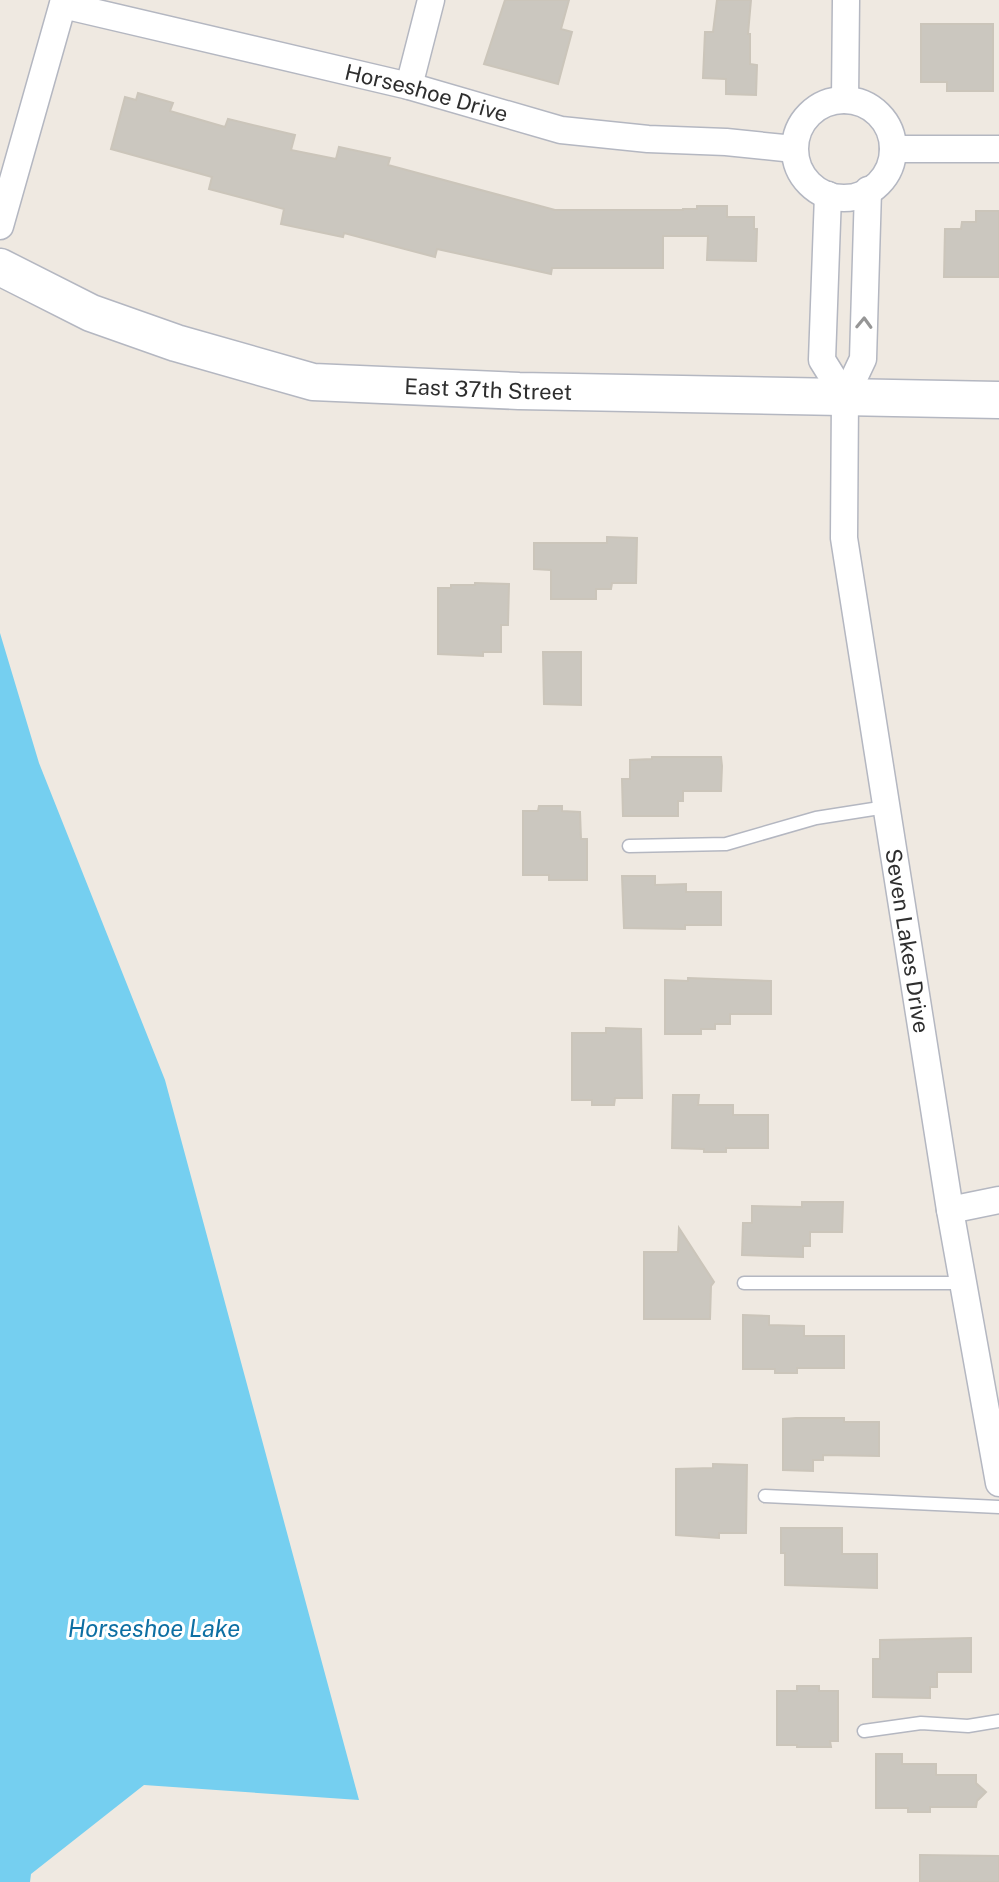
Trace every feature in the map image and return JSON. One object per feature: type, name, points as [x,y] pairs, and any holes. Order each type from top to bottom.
[{"type":"main road","name":"East 37th Street","points":[[0,267],[91,313],[176,343],[313,382],[519,391],[999,400]]},
{"type":"street","points":[[409,86],[431,0]]},
{"type":"street","points":[[845,100],[846,0]]},
{"type":"street","points":[[0,226],[60,3]]},
{"type":"street","name":"Horseshoe Drive","points":[[60,3],[409,86],[561,130],[794,149]]},
{"type":"street","points":[[845,100],[873,110],[884,121],[891,134],[893,149],[891,164],[883,178],[859,195],[843,198],[815,188],[804,177],[794,149],[804,120],[830,102],[845,100]]},
{"type":"street","points":[[893,149],[999,149]]},
{"type":"street","name":"Seven Lakes Drive","points":[[868,190],[863,359],[845,397],[844,538],[950,1210],[999,1483]]},
{"type":"street","points":[[828,195],[822,360],[845,397]]},
{"type":"street","points":[[950,1210],[999,1200]]},
{"type":"lane","points":[[629,846],[726,844],[816,818],[886,807]]},
{"type":"lane","points":[[744,1283],[963,1283]]},
{"type":"lane","points":[[765,1496],[999,1507]]},
{"type":"lane","points":[[864,1731],[921,1723],[968,1726],[999,1721]]},
{"type":"water","name":"Horseshoe Lake","points":[[0,633],[39,763],[165,1080],[359,1800],[144,1785],[31,1874],[30,1882],[0,1882]]},
{"type":"building","points":[[505,0],[569,0],[561,29],[572,32],[558,84],[484,64]]},
{"type":"building","points":[[717,0],[751,0],[748,34],[750,64],[757,65],[756,95],[726,94],[726,79],[703,78],[705,32],[713,32]]},
{"type":"building","points":[[921,24],[993,24],[993,91],[947,91],[947,82],[921,82]]},
{"type":"building","points":[[138,93],[173,103],[170,111],[225,127],[228,119],[295,135],[291,150],[336,159],[339,147],[390,158],[388,165],[555,210],[683,210],[697,209],[697,206],[727,206],[727,217],[754,217],[754,229],[757,229],[756,261],[707,260],[708,236],[663,236],[663,268],[552,268],[551,274],[437,249],[435,257],[344,233],[343,237],[281,224],[284,209],[209,189],[212,177],[111,149],[125,97],[136,100]]},
{"type":"building","points":[[976,211],[999,211],[999,277],[944,277],[945,229],[961,229],[962,222],[976,222]]},
{"type":"building","points":[[607,537],[637,538],[636,583],[612,583],[611,589],[596,589],[596,599],[551,599],[551,570],[534,569],[534,543],[607,543]]},
{"type":"building","points":[[475,583],[509,584],[508,625],[501,625],[501,652],[483,652],[483,656],[438,654],[438,588]]},
{"type":"building","points":[[543,652],[581,652],[581,705],[544,704]]},
{"type":"building","points":[[721,757],[721,791],[683,791],[683,801],[678,801],[678,816],[623,816],[622,779],[630,779],[630,760]]},
{"type":"building","points":[[539,806],[562,806],[562,811],[580,812],[581,839],[587,839],[587,880],[549,880],[549,875],[523,875],[523,811],[538,811]]},
{"type":"building","points":[[622,876],[655,876],[655,885],[686,884],[686,892],[721,892],[721,925],[685,925],[685,929],[624,928]]},
{"type":"building","points":[[688,978],[771,981],[771,1014],[730,1014],[730,1024],[715,1024],[715,1029],[701,1029],[701,1034],[665,1034],[665,980],[688,981]]},
{"type":"building","points":[[606,1028],[641,1029],[642,1098],[615,1098],[614,1105],[592,1105],[592,1100],[572,1100],[572,1033],[606,1033]]},
{"type":"building","points":[[673,1095],[699,1095],[698,1105],[733,1105],[733,1115],[768,1115],[768,1148],[726,1148],[726,1152],[704,1152],[704,1149],[672,1148]]},
{"type":"building","points":[[802,1202],[843,1202],[842,1232],[810,1232],[810,1246],[803,1246],[803,1257],[742,1255],[743,1223],[752,1223],[752,1206],[802,1207]]},
{"type":"building","points":[[679,1228],[714,1282],[711,1286],[710,1319],[644,1319],[644,1252],[678,1252]]},
{"type":"building","points":[[743,1315],[769,1316],[769,1325],[804,1326],[804,1336],[844,1336],[844,1368],[797,1368],[797,1373],[743,1369]]},
{"type":"building","points":[[783,1419],[879,1422],[879,1456],[823,1455],[823,1460],[813,1460],[813,1471],[783,1470]]},
{"type":"building","points":[[713,1464],[747,1465],[746,1533],[719,1533],[719,1538],[676,1535],[676,1469],[713,1468]]},
{"type":"building","points":[[781,1528],[842,1528],[842,1554],[877,1554],[877,1588],[785,1585]]},
{"type":"building","points":[[971,1638],[971,1672],[937,1672],[937,1687],[930,1687],[930,1698],[873,1697],[873,1659],[880,1659],[880,1640]]},
{"type":"building","points":[[797,1686],[819,1686],[819,1691],[838,1691],[838,1741],[830,1741],[831,1747],[777,1745],[777,1691],[797,1691]]},
{"type":"building","points":[[876,1754],[902,1754],[902,1764],[936,1764],[936,1775],[976,1775],[976,1783],[986,1792],[977,1801],[976,1807],[930,1807],[930,1812],[876,1808]]},
{"type":"building","points":[[920,1855],[999,1856],[999,1882],[920,1881]]}]
